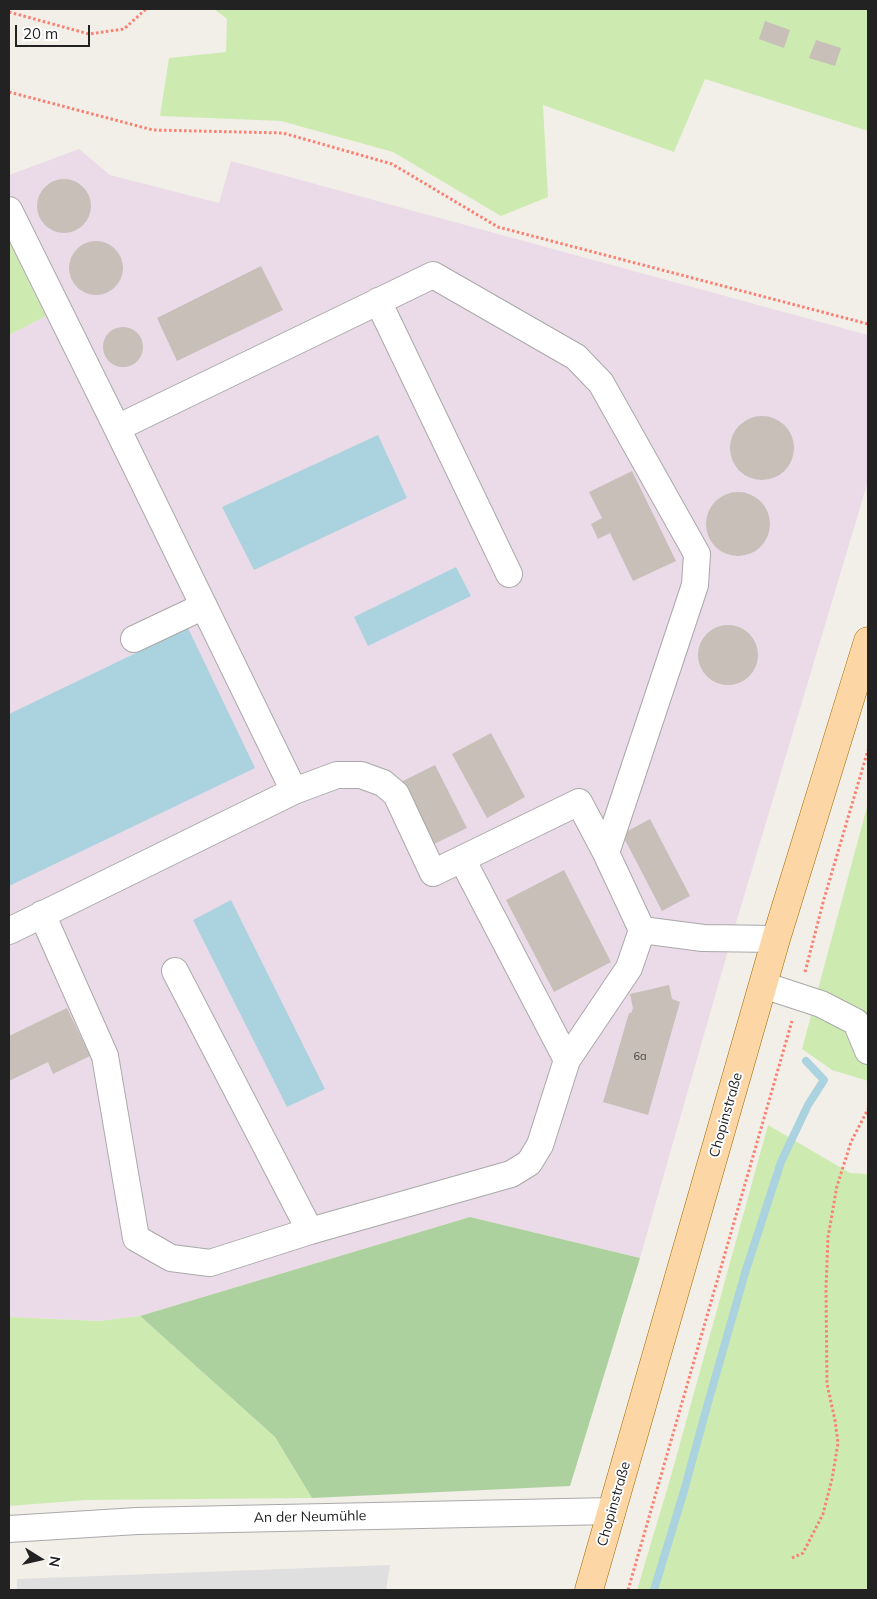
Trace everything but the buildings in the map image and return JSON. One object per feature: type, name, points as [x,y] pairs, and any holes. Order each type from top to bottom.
[{"type":"main road","name":"Chopinstraße","points":[[589,1590],[776,939],[868,641]]},
{"type":"street","points":[[9,210],[294,791]]},
{"type":"street","points":[[117,428],[433,275],[576,357],[601,383],[697,554],[695,585],[606,854]]},
{"type":"street","points":[[378,302],[509,574]]},
{"type":"street","points":[[134,639],[204,606]]},
{"type":"street","points":[[9,931],[42,914],[294,791],[337,774],[361,775],[383,784],[396,794],[433,873],[579,802],[642,930],[629,968],[567,1060],[540,1145],[528,1163],[511,1174],[310,1231],[210,1263],[171,1258],[136,1238],[105,1056],[42,914]]},
{"type":"street","points":[[462,859],[567,1060]]},
{"type":"street","points":[[642,930],[703,938],[776,939]]},
{"type":"street","points":[[174,970],[310,1231]]},
{"type":"street","points":[[763,985],[821,1004],[856,1022],[868,1052]]},
{"type":"street","name":"An der Neumühle","points":[[9,1529],[137,1521],[612,1511]]},
{"type":"path","points":[[9,12],[89,34],[124,29],[146,9]]},
{"type":"path","points":[[9,92],[154,130],[283,133],[392,164],[498,227],[868,324]]},
{"type":"path","points":[[628,1590],[868,750]]},
{"type":"path","points":[[792,1558],[803,1552],[823,1514],[832,1479],[838,1443],[827,1384],[826,1289],[828,1237],[837,1186],[851,1142],[868,1109]]},
{"type":"shaded area","points":[[79,149],[110,175],[219,203],[231,161],[868,335],[868,481],[736,923],[640,1258],[470,1217],[140,1316],[99,1321],[9,1317],[9,335],[46,316],[9,241],[9,175]]},
{"type":"shaded area","points":[[390,1565],[386,1590],[17,1590],[17,1579]]},
{"type":"green space","points":[[214,9],[868,9],[868,131],[705,79],[674,152],[543,105],[548,197],[501,216],[393,152],[281,121],[160,116],[169,58],[226,52],[227,19]]},
{"type":"green space","points":[[9,241],[46,316],[9,335]]},
{"type":"green space","points":[[868,803],[868,1081],[832,1070],[802,1049]]},
{"type":"green space","points":[[768,1125],[850,1173],[868,1174],[868,1590],[637,1590],[671,1476]]},
{"type":"green space","points":[[470,1217],[640,1258],[570,1486],[312,1498],[275,1437],[140,1316]]},
{"type":"green space","points":[[140,1316],[275,1437],[312,1498],[86,1500],[9,1506],[9,1317],[99,1321]]},
{"type":"water","points":[[378,435],[407,498],[254,570],[222,507]]},
{"type":"water","points":[[456,567],[471,596],[368,646],[354,617]]},
{"type":"water","points":[[188,628],[255,768],[9,886],[9,714]]},
{"type":"water","points":[[231,900],[325,1089],[287,1107],[193,920]]},
{"type":"waterway","points":[[654,1590],[684,1491],[745,1273],[781,1162],[808,1105],[824,1080],[806,1061]]}]
